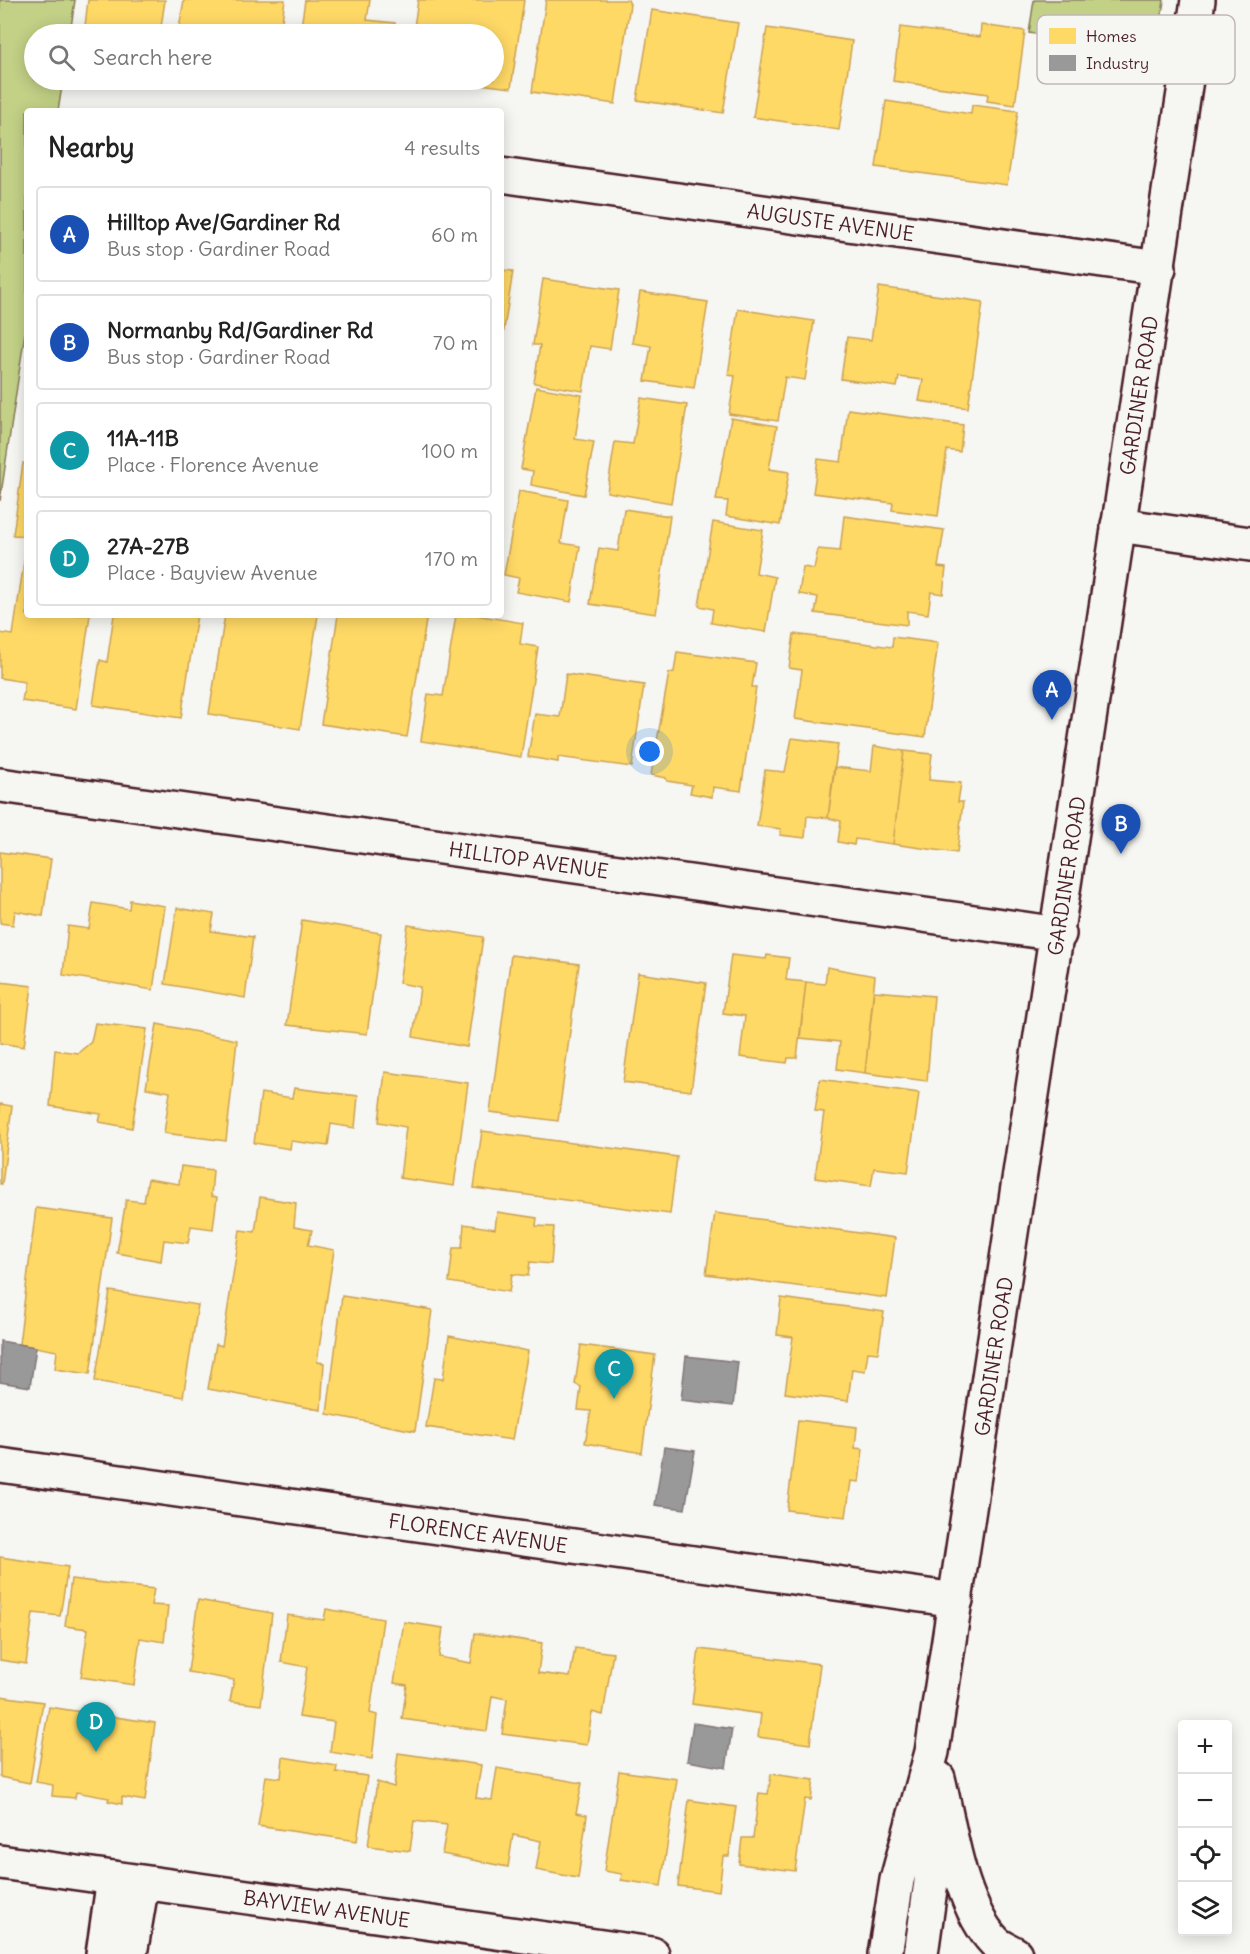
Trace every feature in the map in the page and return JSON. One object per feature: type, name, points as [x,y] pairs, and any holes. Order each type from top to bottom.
[{"type":"street","name":"GARDINER ROAD","points":[[1196,15],[1198,0]]},
{"type":"street","name":"GARDINER ROAD","points":[[885,1954],[897,1880],[933,1752],[1059,934],[1118,525],[1186,84]]},
{"type":"street","name":"AUGUSTE AVENUE","points":[[504,175],[1159,268]]},
{"type":"street","points":[[1118,525],[1250,544]]},
{"type":"street","name":"HILLTOP AVENUE","points":[[0,785],[1059,934]]},
{"type":"street","name":"FLORENCE AVENUE","points":[[0,1466],[956,1600]]},
{"type":"street","name":"GARDINER ROAD","points":[[921,1954],[931,1882],[933,1752]]},
{"type":"street","name":"GARDINER ROAD","points":[[933,1752],[968,1899],[977,1919],[996,1944],[1015,1954]]},
{"type":"street","name":"BAYVIEW AVENUE","points":[[0,1862],[652,1954]]},
{"type":"street","points":[[103,1954],[128,1880]]},
{"type":"street","points":[[128,1880],[130,1954]]},
{"type":"green space","points":[[0,0],[75,0],[71,24],[24,24],[24,90],[61,90],[58,108],[24,108],[24,339],[0,501]]},
{"type":"green space","points":[[1034,0],[1164,0],[1162,15],[1037,15],[1037,34],[1029,33]]},
{"type":"building: Homes","points":[[88,0],[165,0],[161,24],[85,24]]},
{"type":"building: Homes","points":[[184,0],[285,0],[281,24],[180,24]]},
{"type":"building: Homes","points":[[305,0],[370,0],[367,20],[395,23],[395,24],[301,24]]},
{"type":"building: Homes","points":[[418,0],[524,0],[511,88],[504,87],[504,24],[414,24]]},
{"type":"building: Homes","points":[[546,0],[628,0],[630,4],[615,104],[532,92]]},
{"type":"building: Homes","points":[[652,10],[738,23],[723,113],[637,100]]},
{"type":"building: Homes","points":[[981,25],[1025,31],[1015,105],[987,101],[988,94],[893,81],[900,27],[980,37]]},
{"type":"building: Homes","points":[[767,28],[852,41],[839,130],[753,117]]},
{"type":"building: Homes","points":[[886,101],[971,114],[972,105],[1018,111],[1007,185],[876,167]]},
{"type":"building: Homes","points":[[504,270],[513,271],[504,330]]},
{"type":"building: Homes","points":[[543,279],[619,290],[610,349],[590,346],[583,391],[534,383],[540,345],[533,345]]},
{"type":"building: Homes","points":[[879,287],[983,302],[968,408],[919,401],[923,380],[899,377],[897,387],[841,379],[847,337],[871,340]]},
{"type":"building: Homes","points":[[640,292],[708,302],[694,388],[645,381],[651,346],[632,343]]},
{"type":"building: Homes","points":[[738,309],[814,321],[805,380],[785,377],[778,421],[729,414],[735,376],[728,375]]},
{"type":"building: Homes","points":[[536,387],[582,395],[575,439],[594,442],[584,495],[531,485],[533,471],[521,469]]},
{"type":"building: Homes","points":[[641,398],[687,405],[671,503],[607,492],[615,442],[633,444]]},
{"type":"building: Homes","points":[[848,409],[963,425],[960,452],[947,450],[938,516],[892,510],[893,503],[813,493],[818,459],[841,462]]},
{"type":"building: Homes","points":[[731,418],[777,426],[769,469],[789,472],[780,525],[726,516],[728,501],[716,500]]},
{"type":"building: Homes","points":[[23,463],[24,536],[13,535]]},
{"type":"building: Homes","points":[[519,491],[568,500],[561,543],[580,546],[571,602],[516,592],[519,578],[504,575]]},
{"type":"building: Homes","points":[[624,509],[670,516],[656,614],[590,604],[599,548],[618,551]]},
{"type":"building: Homes","points":[[844,516],[944,530],[938,567],[946,568],[943,594],[931,592],[928,614],[907,611],[907,625],[815,613],[818,597],[799,594],[803,567],[814,569],[818,549],[840,551]]},
{"type":"building: Homes","points":[[713,522],[763,530],[756,573],[775,577],[766,632],[711,623],[713,609],[699,606]]},
{"type":"building: Homes","points":[[24,561],[24,618],[90,618],[76,709],[22,701],[25,682],[0,678],[0,633],[13,635]]},
{"type":"building: Homes","points":[[114,618],[197,618],[181,718],[93,705],[100,660],[107,662]]},
{"type":"building: Homes","points":[[225,618],[318,618],[300,729],[209,714]]},
{"type":"building: Homes","points":[[338,618],[427,618],[407,737],[321,724]]},
{"type":"building: Homes","points":[[456,618],[494,618],[523,623],[520,644],[538,647],[521,757],[421,741],[428,694],[443,696]]},
{"type":"building: Homes","points":[[794,634],[892,647],[893,637],[938,643],[925,737],[795,719],[802,670],[789,668]]},
{"type":"building: Homes","points":[[677,652],[756,663],[752,687],[756,687],[741,791],[713,787],[712,797],[690,793],[692,785],[667,781],[666,778],[651,775],[669,673],[674,672]]},
{"type":"building: Homes","points":[[566,674],[644,685],[632,767],[558,757],[558,762],[528,757],[535,714],[560,717]]},
{"type":"building: Homes","points":[[792,738],[838,744],[828,818],[807,816],[805,838],[780,835],[781,829],[757,826],[765,770],[785,772]]},
{"type":"building: Homes","points":[[874,746],[904,751],[893,844],[855,839],[854,845],[838,842],[841,821],[828,818],[834,767],[871,771]]},
{"type":"building: Homes","points":[[904,751],[932,754],[929,780],[961,783],[958,802],[963,802],[957,853],[893,844]]},
{"type":"building: Homes","points":[[0,852],[51,859],[43,916],[15,911],[13,925],[0,923]]},
{"type":"building: Homes","points":[[130,900],[165,906],[153,990],[63,975],[68,926],[89,929],[93,903],[129,909]]},
{"type":"building: Homes","points":[[177,908],[214,914],[211,931],[253,937],[245,998],[165,984]]},
{"type":"building: Homes","points":[[302,920],[381,933],[367,1034],[287,1025]]},
{"type":"building: Homes","points":[[408,925],[483,937],[467,1047],[413,1037],[420,987],[399,983]]},
{"type":"building: Homes","points":[[511,955],[579,964],[558,1121],[490,1112]]},
{"type":"building: Homes","points":[[731,955],[766,959],[767,955],[789,958],[786,980],[806,982],[797,1058],[788,1058],[787,1063],[740,1057],[745,1016],[723,1013]]},
{"type":"building: Homes","points":[[827,967],[875,976],[865,1073],[837,1069],[840,1042],[800,1038],[806,982],[825,984]]},
{"type":"building: Homes","points":[[638,973],[706,983],[691,1091],[623,1082]]},
{"type":"building: Homes","points":[[0,982],[32,986],[24,1047],[0,1043]]},
{"type":"building: Homes","points":[[874,991],[934,996],[927,1081],[865,1073]]},
{"type":"building: Homes","points":[[95,1023],[147,1029],[132,1128],[99,1122],[101,1114],[50,1106],[55,1050],[78,1053],[91,1042]]},
{"type":"building: Homes","points":[[157,1024],[237,1040],[226,1141],[164,1133],[170,1092],[146,1088]]},
{"type":"building: Homes","points":[[385,1072],[468,1083],[454,1186],[400,1178],[406,1127],[379,1122]]},
{"type":"building: Homes","points":[[820,1079],[919,1093],[908,1172],[874,1168],[871,1186],[815,1178],[824,1112],[815,1111]]},
{"type":"building: Homes","points":[[294,1088],[358,1096],[355,1128],[331,1124],[328,1146],[291,1141],[290,1149],[254,1143],[261,1093],[292,1098]]},
{"type":"building: Homes","points":[[0,1104],[12,1106],[2,1184],[0,1184]]},
{"type":"building: Homes","points":[[482,1131],[677,1157],[670,1214],[474,1188]]},
{"type":"building: Homes","points":[[181,1166],[213,1170],[211,1196],[217,1197],[213,1229],[191,1226],[188,1243],[164,1240],[161,1261],[117,1253],[126,1200],[144,1202],[148,1179],[179,1184]]},
{"type":"building: Homes","points":[[260,1197],[296,1203],[294,1227],[312,1230],[308,1245],[334,1250],[317,1362],[324,1363],[321,1410],[208,1389],[216,1344],[222,1346],[240,1230],[255,1232]]},
{"type":"building: Homes","points":[[36,1208],[112,1218],[90,1374],[55,1369],[57,1351],[19,1344]]},
{"type":"building: Homes","points":[[497,1212],[537,1218],[536,1226],[554,1227],[551,1264],[530,1262],[528,1276],[512,1274],[509,1292],[449,1282],[453,1248],[462,1248],[464,1224],[495,1229]]},
{"type":"building: Homes","points":[[715,1213],[895,1238],[887,1298],[706,1274]]},
{"type":"building: Homes","points":[[110,1291],[198,1305],[183,1397],[95,1381]]},
{"type":"building: Homes","points":[[342,1296],[432,1310],[415,1431],[327,1414]]},
{"type":"building: Homes","points":[[781,1298],[884,1312],[878,1353],[868,1352],[865,1371],[852,1369],[848,1401],[785,1393],[793,1337],[777,1335]]},
{"type":"building: Homes","points":[[449,1336],[528,1351],[512,1440],[426,1427],[434,1378],[443,1379]]},
{"type":"building: Homes","points":[[581,1345],[655,1355],[642,1453],[585,1443],[591,1411],[578,1410],[581,1387],[575,1384]]},
{"type":"building: Homes","points":[[798,1420],[857,1427],[855,1448],[863,1449],[859,1482],[851,1481],[846,1517],[787,1510]]},
{"type":"building: Homes","points":[[0,1557],[68,1567],[60,1616],[33,1613],[26,1664],[0,1660]]},
{"type":"building: Homes","points":[[71,1579],[154,1589],[151,1605],[168,1606],[164,1642],[140,1638],[134,1685],[81,1677],[88,1629],[65,1626]]},
{"type":"building: Homes","points":[[198,1600],[272,1613],[261,1705],[230,1701],[234,1680],[188,1672]]},
{"type":"building: Homes","points":[[326,1609],[383,1619],[370,1713],[377,1715],[372,1759],[330,1752],[334,1722],[299,1717],[307,1667],[281,1662],[287,1615],[324,1620]]},
{"type":"building: Homes","points":[[404,1622],[443,1628],[439,1657],[471,1663],[475,1633],[542,1643],[538,1673],[570,1677],[575,1648],[613,1653],[603,1715],[592,1712],[587,1745],[502,1734],[507,1699],[492,1696],[487,1731],[402,1719],[407,1685],[394,1683]]},
{"type":"building: Homes","points":[[699,1649],[820,1664],[810,1744],[758,1737],[761,1714],[692,1704]]},
{"type":"building: Homes","points":[[0,1696],[43,1702],[30,1783],[0,1777]]},
{"type":"building: Homes","points":[[49,1707],[155,1723],[145,1801],[122,1797],[122,1804],[108,1801],[109,1798],[76,1792],[75,1798],[52,1796],[53,1785],[36,1782]]},
{"type":"building: Homes","points":[[398,1753],[481,1765],[476,1798],[492,1800],[497,1768],[582,1783],[576,1813],[587,1815],[578,1878],[536,1870],[541,1841],[513,1835],[508,1867],[442,1854],[447,1825],[414,1821],[410,1851],[368,1846],[377,1782],[394,1787]]},
{"type":"building: Homes","points":[[283,1757],[337,1766],[336,1772],[367,1776],[357,1841],[258,1826],[266,1776],[281,1778]]},
{"type":"building: Homes","points":[[619,1771],[677,1779],[661,1886],[621,1880],[622,1874],[604,1871]]},
{"type":"building: Homes","points":[[771,1774],[814,1780],[811,1800],[805,1799],[795,1871],[739,1864],[742,1838],[753,1838],[759,1793],[768,1794]]},
{"type":"building: Homes","points":[[689,1800],[736,1807],[729,1856],[723,1856],[719,1891],[678,1886]]},
{"type":"building: Industry","points":[[0,1341],[36,1347],[30,1387],[0,1382]]},
{"type":"building: Industry","points":[[686,1356],[738,1362],[733,1406],[681,1400]]},
{"type":"building: Industry","points":[[664,1447],[695,1451],[685,1509],[655,1505]]},
{"type":"building: Industry","points":[[693,1723],[732,1729],[726,1768],[687,1761]]},
{"type":"place","name":"Hilltop Ave/Gardiner Rd","points":[[1052,720]]},
{"type":"place","name":"Normanby Rd/Gardiner Rd","points":[[1121,854]]},
{"type":"place","name":"11A-11B","points":[[614,1399]]},
{"type":"place","name":"27A-27B","points":[[96,1752]]}]
